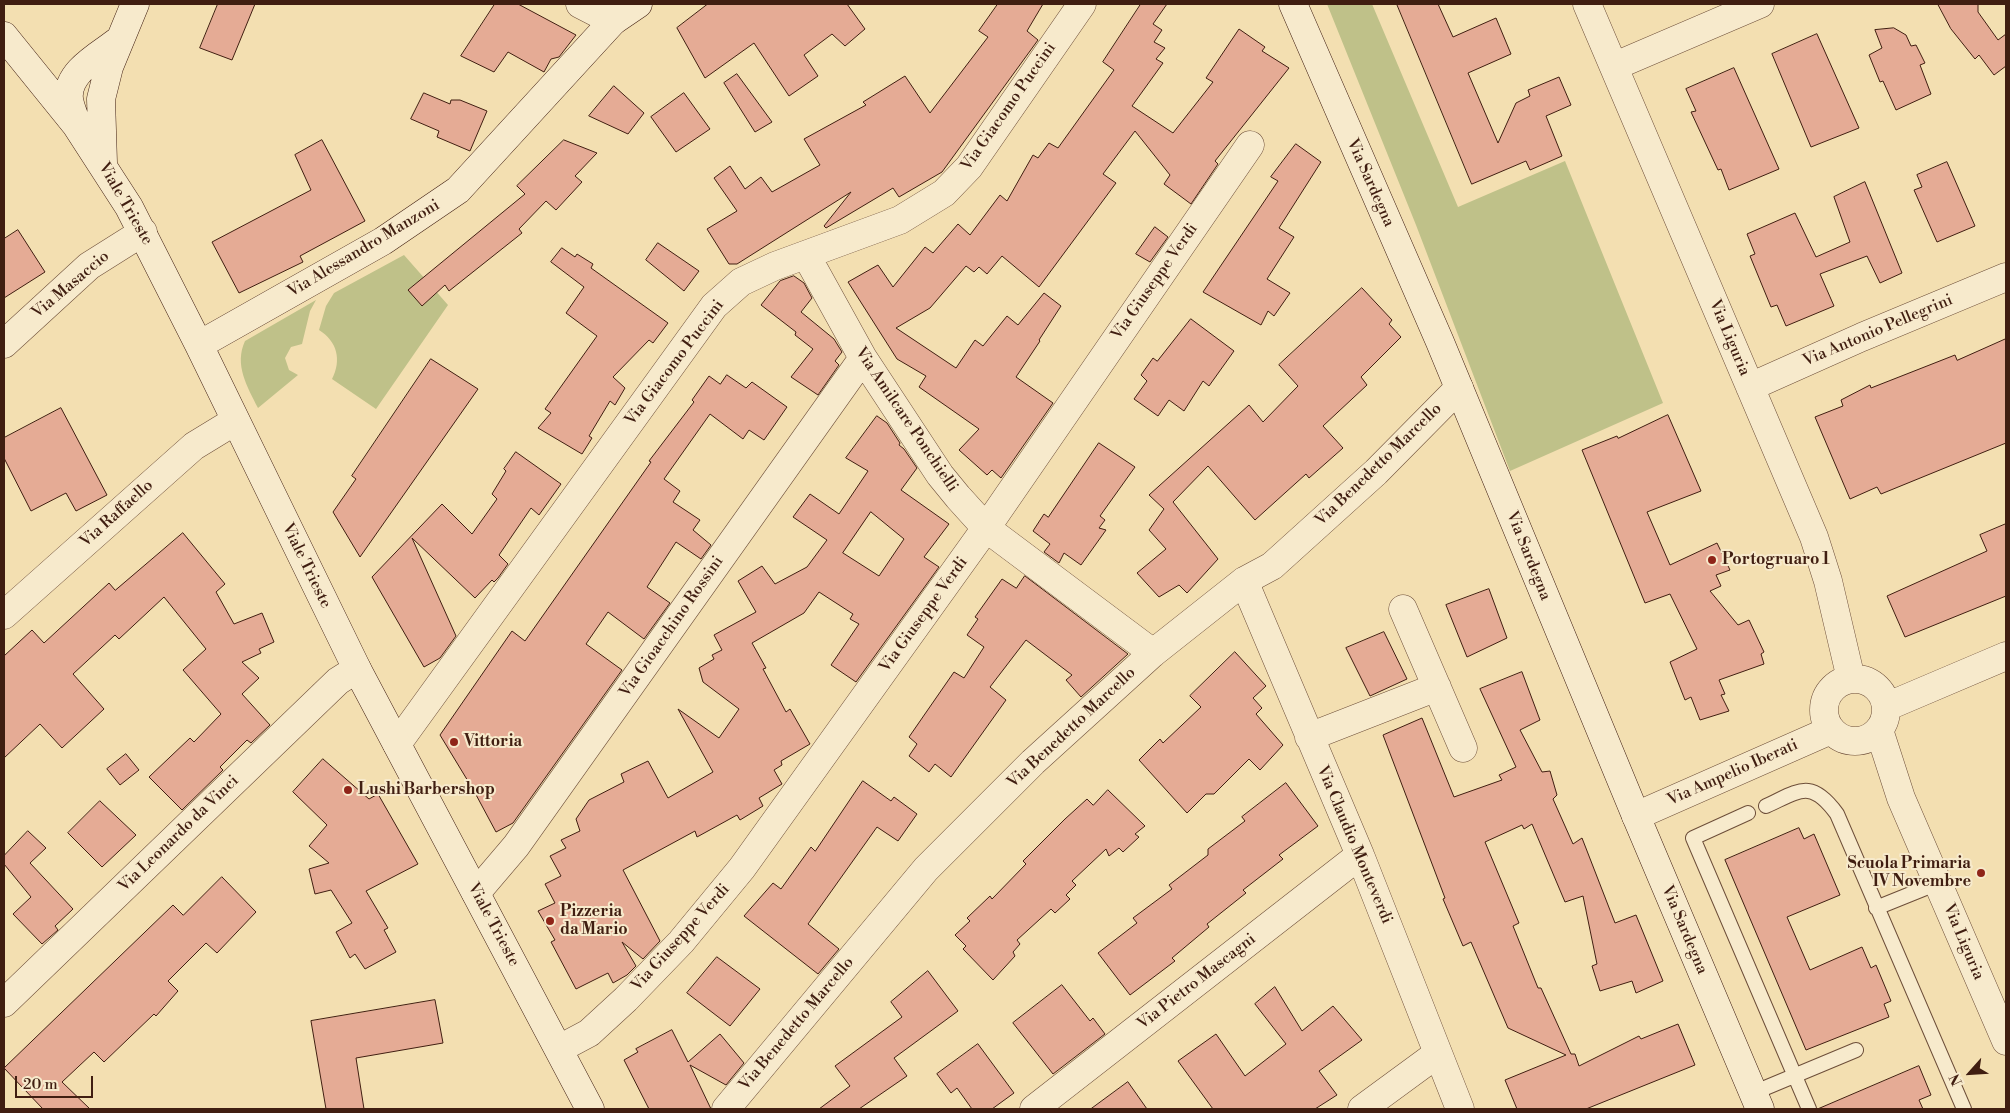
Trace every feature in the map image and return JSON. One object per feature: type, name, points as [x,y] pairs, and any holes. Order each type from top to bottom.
[{"type":"street","points":[[118,41],[79,71],[70,86],[69,98],[76,125],[92,113],[101,99],[118,41],[135,4]]},
{"type":"street","points":[[580,4],[613,21]]},
{"type":"street","name":"Via Alessandro Manzoni","points":[[199,345],[382,241],[458,190],[613,21],[638,4]]},
{"type":"street","name":"Via Giacomo Puccini","points":[[397,744],[714,306],[741,282],[775,266],[900,220],[944,193],[969,167],[1082,4]]},
{"type":"street","name":"Via Sardegna","points":[[1293,4],[1459,388],[1636,816],[1757,1101]]},
{"type":"street","name":"Via Liguria","points":[[1587,4],[1814,537],[1828,581],[1851,679]]},
{"type":"street","points":[[1615,66],[1760,4]]},
{"type":"street","points":[[11,45],[61,71],[79,71]]},
{"type":"street","name":"Viale Trieste","points":[[11,45],[76,125],[102,163],[143,232],[357,669],[590,1109]]},
{"type":"street","points":[[101,99],[102,163]]},
{"type":"street","name":"Via Giuseppe Verdi","points":[[559,1049],[589,1034],[626,999],[681,942],[742,868],[986,528],[1250,145]]},
{"type":"street","name":"Via Masaccio","points":[[4,344],[89,266],[143,232]]},
{"type":"street","name":"Via Amilcare Ponchielli","points":[[806,255],[863,358],[940,475],[986,528],[1153,653]]},
{"type":"street","name":"Via Antonio Pellegrini","points":[[1750,388],[1862,337],[2006,276]]},
{"type":"street","name":"Via Gioacchino Rossini","points":[[476,893],[516,846],[863,358]]},
{"type":"street","name":"Via Benedetto Marcello","points":[[726,1109],[926,869],[1032,762],[1153,653],[1244,582],[1272,566],[1376,472],[1459,388]]},
{"type":"street","name":"Via Raffaello","points":[[4,614],[194,446],[235,422]]},
{"type":"street","name":"Via Claudio Monteverdi","points":[[1244,582],[1360,855],[1460,1109]]},
{"type":"street","points":[[1403,609],[1463,748]]},
{"type":"street","points":[[1883,718],[1878,688],[1861,679],[1841,681],[1828,694],[1824,712],[1831,730],[1838,736],[1856,741],[1866,739],[1883,718],[2006,656]]},
{"type":"street","name":"Via Leonardo da Vinci","points":[[4,1003],[338,681],[357,669]]},
{"type":"street","points":[[1309,737],[1437,687]]},
{"type":"street","name":"Via Liguria","points":[[1883,718],[1901,798],[2006,1041]]},
{"type":"street","name":"Via Ampelio Iberati","points":[[1636,816],[1831,730]]},
{"type":"street","name":"Via Pietro Mascagni","points":[[1034,1109],[1360,855]]},
{"type":"street","points":[[1362,1109],[1437,1054]]},
{"type":"lane","points":[[1766,806],[1802,790],[1816,792],[1828,801],[1836,814],[1964,1109]]},
{"type":"lane","points":[[1748,813],[1693,838],[1809,1109]]},
{"type":"lane","points":[[1876,908],[1938,883]]},
{"type":"lane","points":[[1757,1101],[1794,1074],[1856,1050]]},
{"type":"green space","points":[[1327,4],[1372,4],[1458,207],[1565,161],[1663,403],[1510,471],[1416,225]]},
{"type":"green space","points":[[404,255],[448,305],[376,409],[332,379],[337,365],[336,352],[334,345],[319,330],[326,306],[334,293]]},
{"type":"green space","points":[[316,300],[310,311],[302,344],[291,347],[285,358],[289,370],[298,375],[258,408],[246,383],[241,367],[242,350],[245,341]]},
{"type":"building","points":[[218,4],[255,4],[232,60],[200,48]]},
{"type":"building","points":[[495,4],[518,4],[576,35],[559,57],[551,59],[544,72],[508,52],[494,72],[461,56]]},
{"type":"building","points":[[708,4],[847,4],[865,29],[845,46],[832,34],[804,55],[818,76],[789,96],[754,43],[705,78],[677,28]]},
{"type":"building","points":[[998,4],[1043,4],[1027,31],[1038,40],[942,172],[899,197],[893,188],[826,228],[824,226],[851,192],[737,264],[729,264],[707,229],[737,211],[714,178],[730,166],[745,189],[761,177],[772,192],[820,165],[804,139],[866,105],[863,102],[905,76],[930,113],[988,37],[979,31]]},
{"type":"building","points":[[1141,4],[1167,4],[1153,24],[1162,30],[1154,42],[1165,48],[1156,59],[1163,63],[1132,106],[1173,133],[1213,82],[1206,78],[1239,29],[1265,47],[1262,51],[1289,68],[1215,161],[1218,164],[1191,204],[1164,184],[1170,175],[1135,131],[1103,174],[1116,183],[1039,287],[1002,256],[987,274],[979,267],[974,272],[966,266],[930,308],[896,328],[956,368],[975,340],[983,346],[1007,316],[1018,325],[1044,293],[1061,306],[1016,377],[1053,403],[1001,478],[992,470],[987,475],[959,450],[979,429],[919,387],[926,376],[897,359],[848,282],[878,265],[893,287],[925,247],[933,253],[958,224],[970,235],[1000,195],[1007,201],[1033,155],[1038,158],[1049,143],[1058,148],[1114,70],[1103,62]]},
{"type":"building","points":[[1397,4],[1438,4],[1453,37],[1496,18],[1511,54],[1468,73],[1498,143],[1516,103],[1530,96],[1528,90],[1559,77],[1571,105],[1546,116],[1562,156],[1530,170],[1526,161],[1472,184]]},
{"type":"building","points":[[1938,4],[1978,4],[1978,12],[1998,40],[2006,34],[2006,66],[1994,75],[1979,55],[1975,59],[1951,29]]},
{"type":"building","points":[[1894,28],[1906,35],[1911,46],[1916,45],[1925,63],[1920,65],[1931,94],[1896,110],[1883,81],[1880,82],[1869,55],[1882,48],[1875,30]]},
{"type":"building","points":[[1817,34],[1859,128],[1811,147],[1772,54]]},
{"type":"building","points":[[1734,68],[1779,169],[1729,190],[1721,169],[1718,170],[1691,112],[1696,111],[1686,89]]},
{"type":"building","points":[[737,74],[772,122],[755,132],[724,83]]},
{"type":"building","points":[[614,86],[644,113],[628,134],[589,116]]},
{"type":"building","points":[[424,93],[450,104],[451,100],[460,100],[487,111],[470,151],[437,137],[439,131],[411,119]]},
{"type":"building","points":[[684,93],[710,129],[676,152],[651,117]]},
{"type":"building","points":[[322,140],[365,221],[300,256],[303,262],[239,293],[212,242],[311,190],[295,155]]},
{"type":"building","points":[[564,140],[597,153],[575,176],[582,182],[556,210],[546,201],[519,229],[522,233],[449,291],[445,285],[422,306],[408,290],[525,194],[517,186]]},
{"type":"building","points":[[1296,144],[1321,162],[1279,228],[1294,237],[1267,279],[1290,293],[1274,316],[1268,311],[1261,325],[1203,292],[1278,181],[1271,177]]},
{"type":"building","points":[[1947,162],[1975,226],[1937,242],[1914,190],[1922,187],[1917,175]]},
{"type":"building","points":[[1865,182],[1902,273],[1880,283],[1867,256],[1820,274],[1834,306],[1786,326],[1777,305],[1771,307],[1750,256],[1755,254],[1747,234],[1795,213],[1816,257],[1850,242],[1834,197]]},
{"type":"building","points":[[1155,227],[1168,237],[1150,262],[1136,254]]},
{"type":"building","points":[[18,230],[45,272],[4,298],[4,239]]},
{"type":"building","points":[[658,243],[699,271],[684,291],[646,260]]},
{"type":"building","points":[[562,248],[575,257],[577,254],[593,264],[591,268],[668,323],[653,343],[649,340],[613,377],[625,388],[615,405],[610,401],[589,436],[592,438],[582,454],[538,428],[551,413],[545,409],[597,336],[566,313],[584,287],[551,262]]},
{"type":"building","points":[[794,276],[804,283],[812,298],[801,312],[834,339],[842,352],[835,361],[839,365],[818,395],[791,377],[813,349],[795,335],[796,332],[761,305],[780,281]]},
{"type":"building","points":[[1362,288],[1392,320],[1389,324],[1401,337],[1361,377],[1367,385],[1323,426],[1343,448],[1309,478],[1306,474],[1255,520],[1208,466],[1173,502],[1218,559],[1187,593],[1179,585],[1159,597],[1137,573],[1166,549],[1149,530],[1164,509],[1149,495],[1249,405],[1263,422],[1298,386],[1279,365]]},
{"type":"building","points":[[1191,319],[1234,351],[1209,386],[1203,381],[1184,411],[1169,400],[1158,416],[1134,399],[1147,381],[1141,375],[1153,358],[1157,361]]},
{"type":"building","points":[[2006,339],[2006,443],[1881,494],[1877,487],[1850,499],[1815,417],[1843,406],[1841,400],[1870,385],[1871,388],[1955,355],[1957,360]]},
{"type":"building","points":[[431,359],[478,389],[360,557],[333,512],[356,479],[352,476]]},
{"type":"building","points":[[727,375],[746,388],[752,382],[787,407],[764,440],[749,430],[743,439],[710,414],[664,479],[680,491],[673,502],[700,520],[693,530],[711,545],[701,559],[676,542],[647,587],[670,603],[644,639],[608,612],[586,644],[622,670],[513,823],[496,832],[440,735],[512,631],[525,641],[651,462],[649,461],[694,402],[692,400],[709,376],[720,384]]},
{"type":"building","points":[[61,408],[107,495],[76,511],[66,493],[31,511],[4,458],[4,438]]},
{"type":"building","points":[[1668,415],[1701,491],[1647,512],[1670,565],[1717,543],[1730,570],[1716,575],[1721,586],[1710,591],[1738,625],[1749,620],[1764,652],[1761,654],[1764,664],[1719,680],[1725,694],[1721,695],[1729,711],[1700,720],[1691,697],[1685,700],[1670,662],[1697,649],[1670,594],[1645,603],[1582,450],[1617,436],[1618,438]]},
{"type":"building","points":[[877,416],[887,423],[900,443],[899,445],[917,468],[901,490],[949,524],[924,557],[939,567],[856,682],[831,665],[859,624],[850,619],[853,614],[819,592],[804,613],[752,643],[766,668],[763,669],[786,712],[790,709],[810,744],[781,761],[782,765],[774,770],[782,784],[759,798],[763,806],[740,820],[737,815],[697,837],[695,831],[623,870],[660,941],[643,959],[622,942],[636,966],[627,975],[613,983],[608,973],[576,989],[551,942],[555,940],[538,911],[555,903],[545,884],[561,876],[550,856],[566,848],[561,840],[580,831],[576,819],[589,800],[624,782],[621,774],[648,761],[668,798],[713,772],[678,709],[719,738],[739,709],[703,682],[699,668],[714,659],[712,655],[722,650],[714,635],[756,612],[738,581],[762,566],[775,584],[807,567],[827,540],[793,517],[810,494],[839,514],[868,471],[846,458]],"holes":[[[871,512],[904,539],[879,576],[843,553]]]},
{"type":"building","points":[[1099,443],[1135,467],[1100,516],[1105,520],[1099,528],[1106,530],[1081,565],[1064,553],[1059,563],[1044,552],[1050,544],[1033,531],[1044,514],[1048,517]]},
{"type":"building","points":[[516,452],[561,484],[539,515],[531,508],[499,555],[508,564],[498,578],[494,582],[492,580],[475,598],[412,538],[456,636],[440,658],[424,667],[372,577],[442,504],[472,534],[497,499],[492,494],[506,471],[504,469]]},
{"type":"building","points":[[2006,524],[2006,596],[1905,637],[1887,596],[1987,551],[1980,535]]},
{"type":"building","points":[[183,533],[225,584],[216,592],[234,624],[262,613],[274,642],[259,649],[261,653],[242,662],[259,678],[242,694],[270,725],[251,743],[247,740],[220,767],[223,770],[182,810],[149,777],[190,738],[194,742],[221,714],[183,670],[206,649],[164,597],[119,639],[115,635],[73,674],[104,709],[62,748],[40,724],[4,758],[4,656],[32,630],[44,643],[109,583],[115,590]]},
{"type":"building","points":[[1025,576],[1128,654],[1081,697],[1066,680],[1072,675],[1026,640],[990,687],[1006,700],[951,777],[935,764],[929,772],[909,756],[917,744],[909,737],[954,672],[964,678],[984,647],[967,635],[978,619],[975,617],[1002,579],[1016,588]]},
{"type":"building","points":[[1489,589],[1507,638],[1467,657],[1446,605]]},
{"type":"building","points":[[1384,632],[1407,679],[1370,696],[1346,648]]},
{"type":"building","points":[[1235,652],[1266,686],[1253,698],[1262,708],[1256,714],[1283,745],[1260,770],[1249,759],[1214,794],[1206,794],[1187,813],[1139,760],[1160,739],[1163,743],[1201,707],[1190,696]]},
{"type":"building","points":[[1522,672],[1540,720],[1520,730],[1542,772],[1550,771],[1557,795],[1553,799],[1573,844],[1582,838],[1615,923],[1636,915],[1663,981],[1636,993],[1632,981],[1600,991],[1592,966],[1597,964],[1583,896],[1565,902],[1532,824],[1524,829],[1522,825],[1485,842],[1519,923],[1513,926],[1538,988],[1541,988],[1571,1054],[1575,1054],[1579,1066],[1639,1036],[1641,1039],[1678,1024],[1695,1065],[1586,1109],[1517,1109],[1505,1080],[1566,1055],[1508,1028],[1471,942],[1463,946],[1443,899],[1445,898],[1383,735],[1422,718],[1454,797],[1502,780],[1499,775],[1516,767],[1480,689]]},
{"type":"building","points":[[126,754],[139,770],[120,785],[107,769]]},
{"type":"building","points":[[323,759],[369,799],[378,794],[418,864],[366,891],[388,928],[384,930],[396,952],[365,969],[355,954],[350,958],[336,932],[352,923],[331,890],[315,894],[309,869],[329,863],[309,846],[327,825],[293,792]]},
{"type":"building","points":[[863,781],[891,801],[894,797],[917,814],[898,841],[877,827],[808,924],[839,949],[818,974],[744,916],[773,883],[781,889],[811,847],[815,851]]},
{"type":"building","points":[[1286,783],[1318,826],[1279,855],[1283,859],[1243,890],[1246,893],[1207,924],[1209,927],[1172,958],[1175,961],[1130,995],[1098,953],[1137,923],[1133,918],[1172,889],[1169,885],[1208,855],[1208,849],[1245,821],[1242,817]]},
{"type":"building","points":[[1108,790],[1145,826],[1135,834],[1139,837],[1123,852],[1119,848],[1109,856],[1106,849],[1072,881],[1076,885],[1066,895],[1070,899],[1055,913],[1051,909],[1017,940],[1020,944],[1013,952],[1015,956],[993,980],[963,949],[966,946],[955,935],[970,921],[967,918],[990,896],[992,899],[1026,864],[1023,861],[1065,819],[1087,799],[1093,805]]},
{"type":"building","points":[[100,801],[136,835],[102,867],[68,833]]},
{"type":"building","points":[[1799,828],[1804,839],[1814,834],[1840,895],[1787,917],[1810,970],[1862,947],[1871,968],[1876,965],[1891,1001],[1884,1004],[1889,1017],[1806,1050],[1725,860]]},
{"type":"building","points":[[28,831],[46,848],[30,863],[73,909],[55,926],[58,930],[42,944],[13,914],[31,897],[4,864],[4,856]]},
{"type":"building","points":[[222,877],[256,912],[217,953],[206,943],[168,981],[178,991],[156,1016],[154,1014],[104,1062],[94,1052],[62,1082],[90,1109],[43,1109],[4,1068],[173,905],[183,915]]},
{"type":"building","points":[[717,957],[760,989],[730,1026],[687,993]]},
{"type":"building","points":[[928,971],[958,1011],[894,1058],[907,1076],[859,1109],[819,1109],[850,1086],[835,1066],[902,1017],[891,1002]]},
{"type":"building","points":[[1062,985],[1090,1021],[1093,1018],[1105,1034],[1053,1074],[1013,1023]]},
{"type":"building","points":[[1275,987],[1302,1031],[1333,1006],[1362,1040],[1319,1071],[1337,1095],[1315,1109],[1213,1109],[1178,1061],[1216,1034],[1245,1076],[1286,1044],[1255,1004]]},
{"type":"building","points":[[435,1000],[443,1043],[356,1058],[364,1109],[326,1109],[311,1021]]},
{"type":"building","points":[[672,1030],[688,1062],[720,1034],[744,1063],[726,1085],[690,1065],[711,1109],[649,1109],[624,1060],[638,1052],[636,1049]]},
{"type":"building","points":[[978,1044],[1014,1093],[992,1109],[972,1109],[957,1088],[951,1093],[937,1074]]},
{"type":"building","points":[[1919,1066],[1931,1095],[1919,1100],[1923,1109],[1818,1109]]},
{"type":"building","points":[[1128,1082],[1147,1109],[1091,1109]]},
{"type":"place","name":"Portogruaro 1","points":[[1712,560]]},
{"type":"place","name":"Vittoria","points":[[454,742]]},
{"type":"place","name":"Lushi Barbershop","points":[[348,790]]},
{"type":"place","name":"Scuola Primaria IV Novembre","points":[[1981,873]]},
{"type":"place","name":"Pizzeria da Mario","points":[[550,921]]}]
